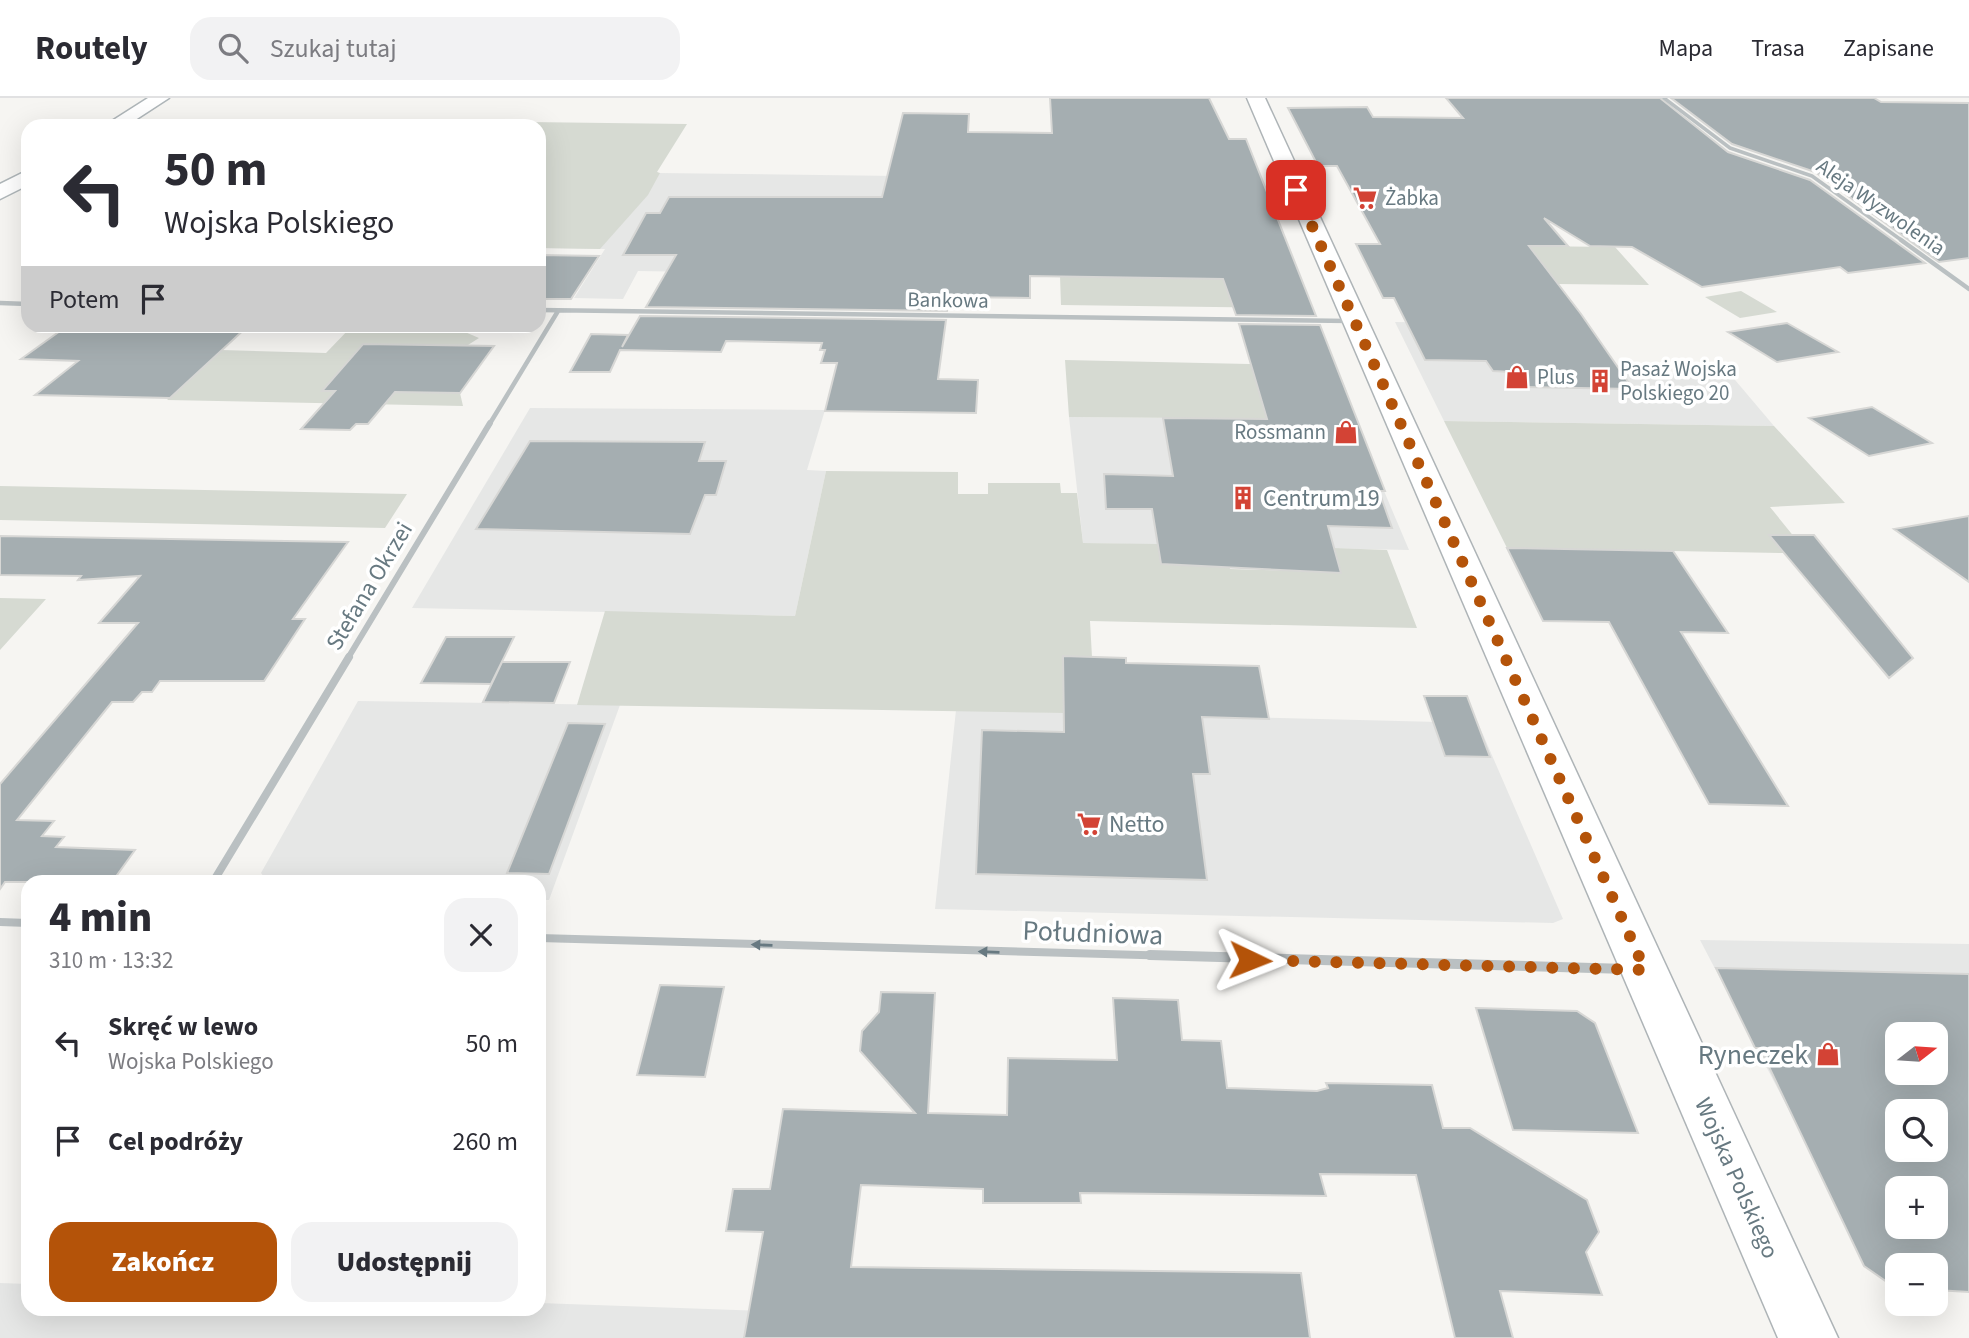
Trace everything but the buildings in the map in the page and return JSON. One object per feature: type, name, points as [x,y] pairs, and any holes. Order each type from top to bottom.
[{"type":"main road","points":[[125,119],[160,98]]},
{"type":"main road","name":"Wojska Polskiego","points":[[1258,99],[1808,1338]]},
{"type":"main road","points":[[0,193],[21,180]]},
{"type":"street","name":"Aleja Wyzwolenia","points":[[1664,98],[1723,145],[1812,176],[1969,289]]},
{"type":"street","points":[[0,303],[21,303]]},
{"type":"street","name":"Bankowa","points":[[546,310],[1356,321]]},
{"type":"street","name":"Stefana Okrzei","points":[[546,331],[558,311]]},
{"type":"street","name":"Stefana Okrzei","points":[[217,875],[545,333]]},
{"type":"street","points":[[0,922],[21,923]]},
{"type":"street","name":"Południowa","points":[[546,938],[1645,970]]},
{"type":"shaded area","points":[[546,122],[687,124],[657,172],[660,173],[648,195],[600,249],[546,248]]},
{"type":"shaded area","points":[[657,172],[975,177],[699,272],[638,271],[623,299],[574,298],[605,249],[546,248],[546,243]]},
{"type":"shaded area","points":[[1524,246],[1615,247],[1649,285],[1557,284]]},
{"type":"shaded area","points":[[1060,276],[1238,279],[1285,308],[1061,305]]},
{"type":"shaded area","points":[[1741,291],[1777,312],[1740,318],[1705,297]]},
{"type":"shaded area","points":[[1395,322],[1469,323],[1497,370],[1730,374],[1774,426],[1444,421]]},
{"type":"shaded area","points":[[345,333],[467,333],[479,338],[468,345],[363,344],[323,391],[460,393],[463,406],[167,400],[221,350],[326,353]]},
{"type":"shaded area","points":[[1065,360],[1336,366],[1347,392],[1319,392],[1288,419],[1069,417]]},
{"type":"shaded area","points":[[530,408],[825,410],[807,470],[826,471],[795,616],[412,608]]},
{"type":"shaded area","points":[[1069,417],[1288,419],[1384,491],[1409,550],[1083,543]]},
{"type":"shaded area","points":[[1444,421],[1774,426],[1845,503],[1770,507],[1808,554],[1797,553],[1782,535],[1770,535],[1784,553],[1507,548]]},
{"type":"shaded area","points":[[826,471],[958,472],[958,494],[988,494],[988,483],[1060,483],[1061,493],[1077,493],[1083,543],[1158,544],[1162,564],[1194,565],[1225,546],[1230,569],[1333,572],[1334,548],[1387,550],[1417,628],[1090,621],[1092,657],[1064,713],[577,705],[605,611],[795,616]]},
{"type":"shaded area","points":[[0,486],[407,494],[385,528],[0,520]]},
{"type":"shaded area","points":[[0,598],[46,599],[0,650]]},
{"type":"shaded area","points":[[358,701],[620,705],[549,900],[546,900],[546,875],[261,873]]},
{"type":"shaded area","points":[[956,710],[1478,723],[1563,919],[1553,923],[935,909]]},
{"type":"shaded area","name":"Ryneczek","points":[[1700,940],[1969,944],[1969,1145],[1948,1144],[1948,1099],[1885,1099],[1885,1115],[1804,1139]]},
{"type":"shaded area","points":[[0,1283],[21,1284],[21,1316],[546,1316],[546,1303],[1280,1329],[1281,1338],[0,1338]]},
{"type":"place","name":"Żabka","points":[[1365,198]]},
{"type":"place","name":"Plus","points":[[1517,377]]},
{"type":"place","name":"Pasaż Wojska Polskiego 20","points":[[1600,381]]},
{"type":"place","name":"Rossmann","points":[[1346,432]]},
{"type":"place","name":"Centrum 19","points":[[1243,498]]},
{"type":"place","name":"Netto","points":[[1089,824]]},
{"type":"place","name":"Ryneczek","points":[[1828,1054]]},
{"type":"route","points":[[1250,960],[1645,970],[1296,190]]}]
